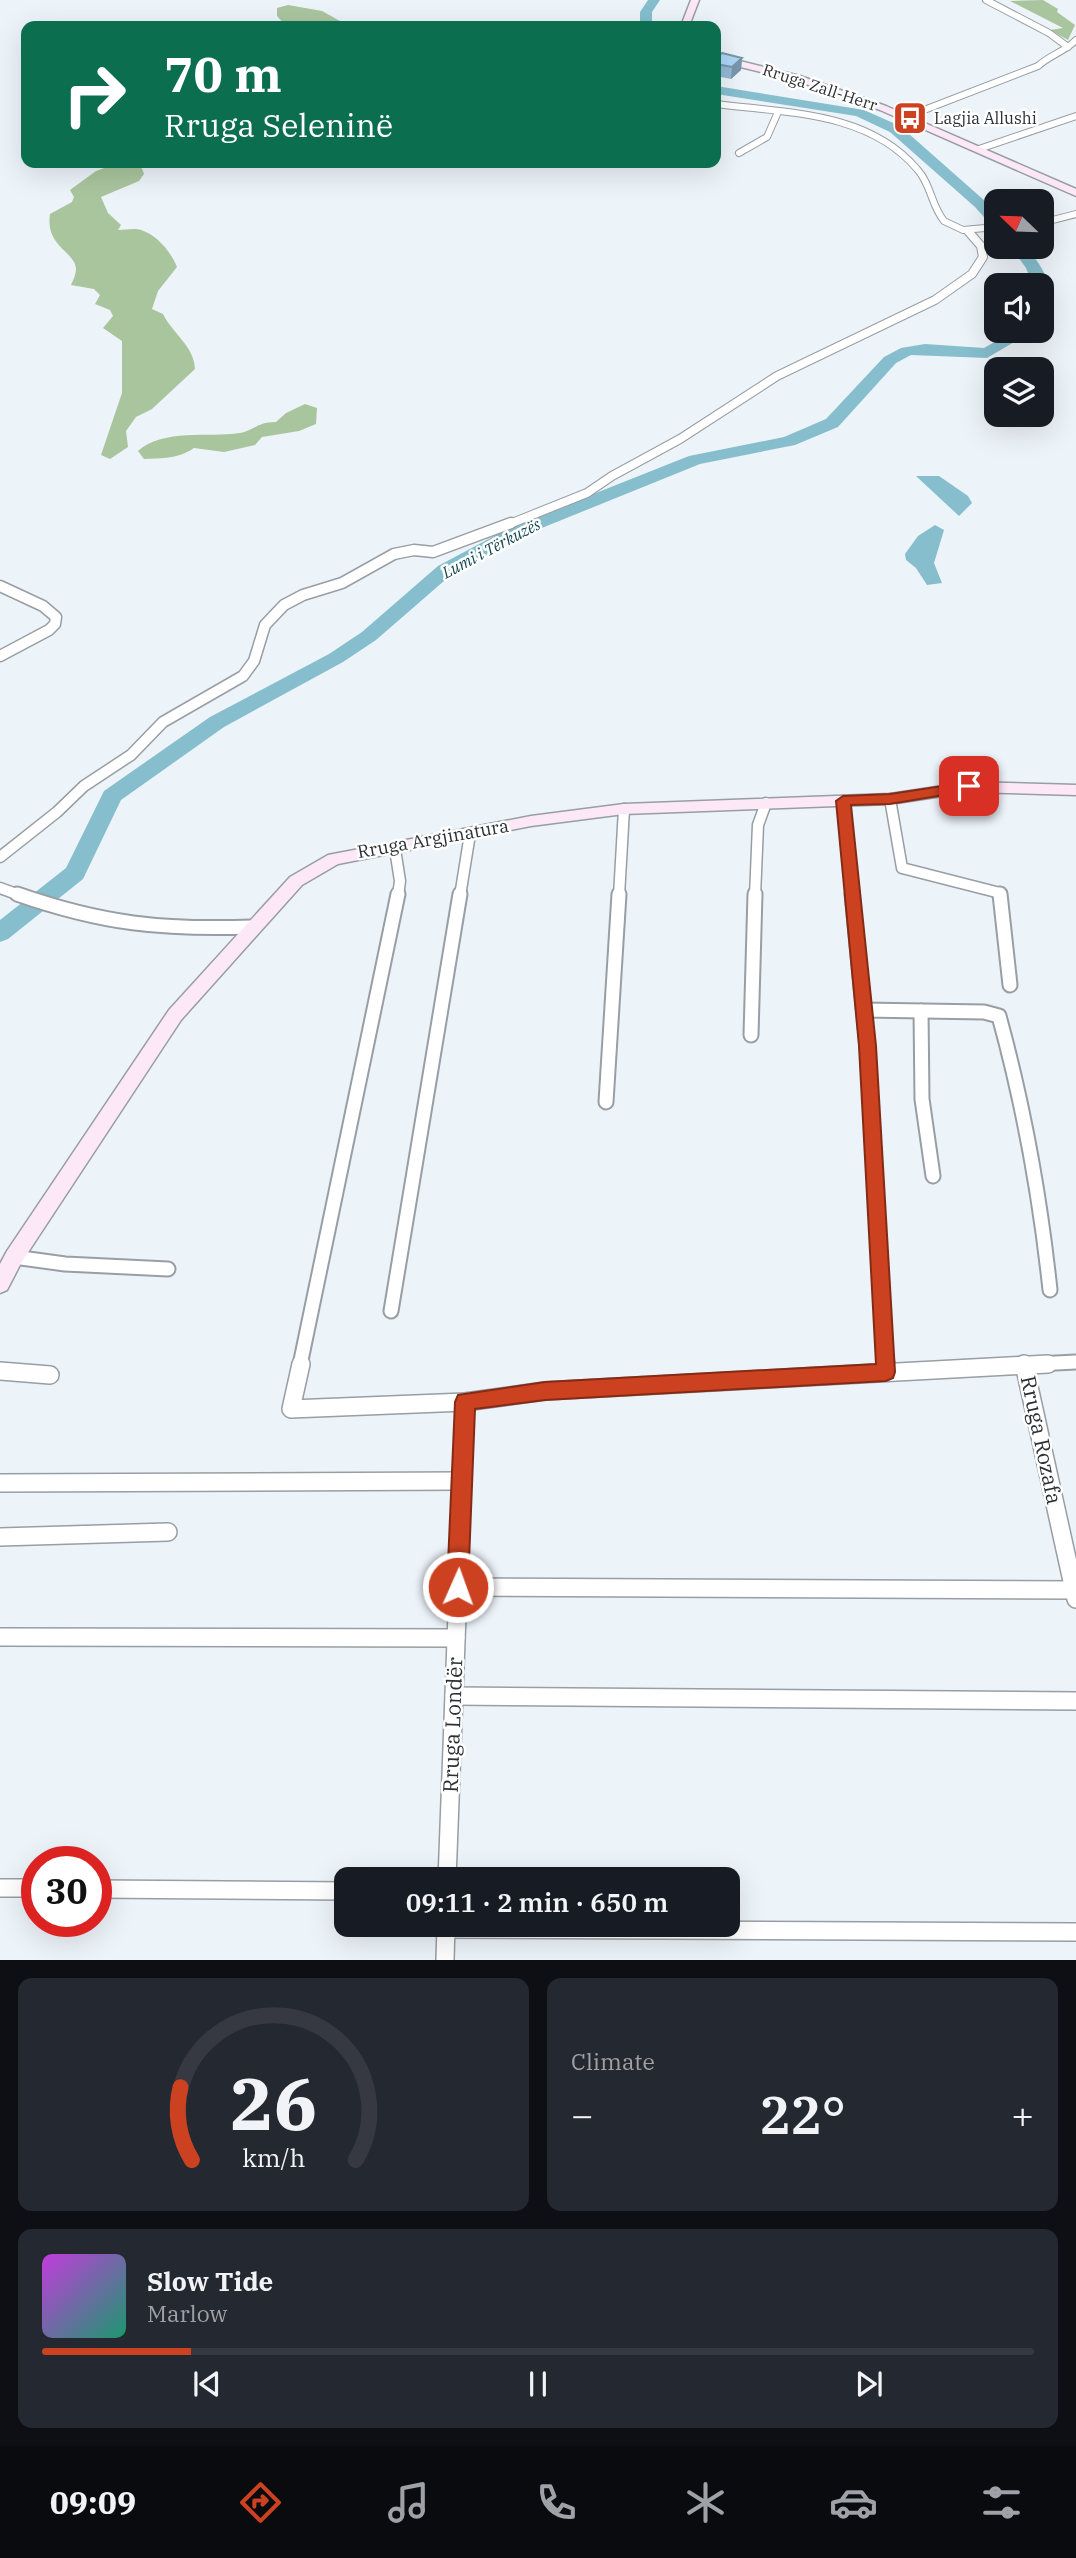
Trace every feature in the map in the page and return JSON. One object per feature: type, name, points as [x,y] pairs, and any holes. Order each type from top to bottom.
[{"type":"street","points":[[687,21],[695,0]]},
{"type":"street","points":[[986,0],[1049,33],[1068,47]]},
{"type":"street","points":[[906,117],[1038,66],[1052,55],[1061,53],[1076,40]]},
{"type":"street","name":"Rruga Zall-Herr","points":[[721,59],[797,78],[906,117],[1076,192]]},
{"type":"street","points":[[721,105],[838,122],[885,140],[906,156],[924,178],[940,218],[953,228],[968,231],[984,228]]},
{"type":"street","points":[[739,153],[767,137],[778,112]]},
{"type":"street","points":[[979,149],[1076,116]]},
{"type":"street","points":[[1054,220],[1076,214]]},
{"type":"street","points":[[0,857],[57,812],[84,786],[131,755],[163,722],[243,676],[254,661],[265,625],[276,612],[293,600],[342,583],[394,554],[433,552],[450,547],[587,493],[612,476],[680,439],[754,389],[916,310],[955,287],[972,274],[983,257],[981,246],[968,231]]},
{"type":"street","points":[[0,586],[43,606],[56,617],[49,630],[0,656]]},
{"type":"street","name":"Rruga Argjinatura","points":[[0,1284],[14,1256],[175,1015],[296,881],[323,863],[348,855],[395,849],[531,821],[624,809],[890,799],[969,786],[1076,790]]},
{"type":"street","points":[[890,799],[902,868],[1000,893],[1010,985]]},
{"type":"street","points":[[843,801],[864,1010],[886,1372]]},
{"type":"street","points":[[751,1035],[758,825],[766,803]]},
{"type":"street","points":[[606,1102],[624,809]]},
{"type":"street","points":[[391,1311],[470,834]]},
{"type":"street","points":[[395,849],[400,881],[398,895],[291,1409],[465,1402],[545,1391],[1076,1362]]},
{"type":"street","points":[[0,888],[58,908],[110,921],[212,928],[252,927]]},
{"type":"street","points":[[864,1010],[985,1012],[999,1016],[1003,1022],[1020,1092],[1040,1198],[1050,1290]]},
{"type":"street","points":[[920,1011],[922,1099],[933,1176]]},
{"type":"street","points":[[14,1256],[65,1264],[168,1269]]},
{"type":"street","name":"Rruga Rozafa","points":[[1024,1364],[1075,1594]]},
{"type":"street","points":[[0,1371],[50,1375]]},
{"type":"street","name":"Rruga Londër","points":[[447,1867],[465,1402]]},
{"type":"street","points":[[0,1483],[462,1481]]},
{"type":"street","points":[[0,1537],[168,1532]]},
{"type":"street","points":[[458,1587],[1075,1594]]},
{"type":"street","points":[[0,1637],[456,1638]]},
{"type":"street","points":[[454,1696],[1076,1701]]},
{"type":"street","points":[[0,1888],[21,1888]]},
{"type":"street","points":[[112,1889],[334,1891]]},
{"type":"street","points":[[740,1929],[1076,1932]]},
{"type":"street","points":[[445,1937],[445,1959]]},
{"type":"green space","points":[[1043,0],[1058,9],[1057,12],[1075,25],[1068,40],[1050,30],[1063,28],[1010,1]]},
{"type":"green space","points":[[288,5],[322,11],[340,21],[282,21],[277,16],[277,8]]},
{"type":"green space","points":[[104,168],[142,168],[144,174],[139,181],[101,197],[108,213],[121,225],[118,230],[136,229],[147,232],[163,245],[174,261],[177,267],[158,291],[152,309],[163,314],[187,347],[195,369],[152,409],[136,417],[126,431],[128,447],[110,459],[101,455],[122,393],[122,341],[103,328],[113,316],[110,310],[95,304],[100,295],[94,289],[71,285],[76,271],[74,263],[56,241],[50,225],[50,214],[72,202],[74,197],[70,190]]},
{"type":"green space","points":[[305,404],[317,408],[316,424],[299,431],[262,437],[255,445],[224,452],[194,448],[176,456],[144,459],[138,451],[160,439],[245,432],[264,423],[276,422],[286,413]]},
{"type":"water","points":[[916,476],[939,476],[968,496],[972,503],[959,516]]},
{"type":"water","points":[[935,525],[944,530],[934,563],[942,583],[927,585],[916,568],[906,560],[905,554],[918,536]]},
{"type":"building","points":[[721,54],[742,58],[732,67],[721,65]]},
{"type":"waterway","name":"Lumi i Tërkuzës","points":[[646,21],[646,12],[654,0]]},
{"type":"waterway","name":"Lumi i Tërkuzës","points":[[721,91],[859,113],[895,129],[984,208]]},
{"type":"waterway","name":"Lumi i Tërkuzës","points":[[1027,259],[1036,273]]},
{"type":"waterway","name":"Lumi i Tërkuzës","points":[[0,933],[75,873],[112,796],[217,722],[336,658],[369,636],[445,570],[520,530],[695,460],[789,441],[832,423],[890,360],[907,351],[925,349],[987,353],[1004,343]]},
{"type":"place","name":"Lagjia Allushi","points":[[910,118]]},
{"type":"route","points":[[458,1587],[465,1402],[545,1391],[886,1372],[867,1046],[843,801],[908,797],[969,786]]}]
